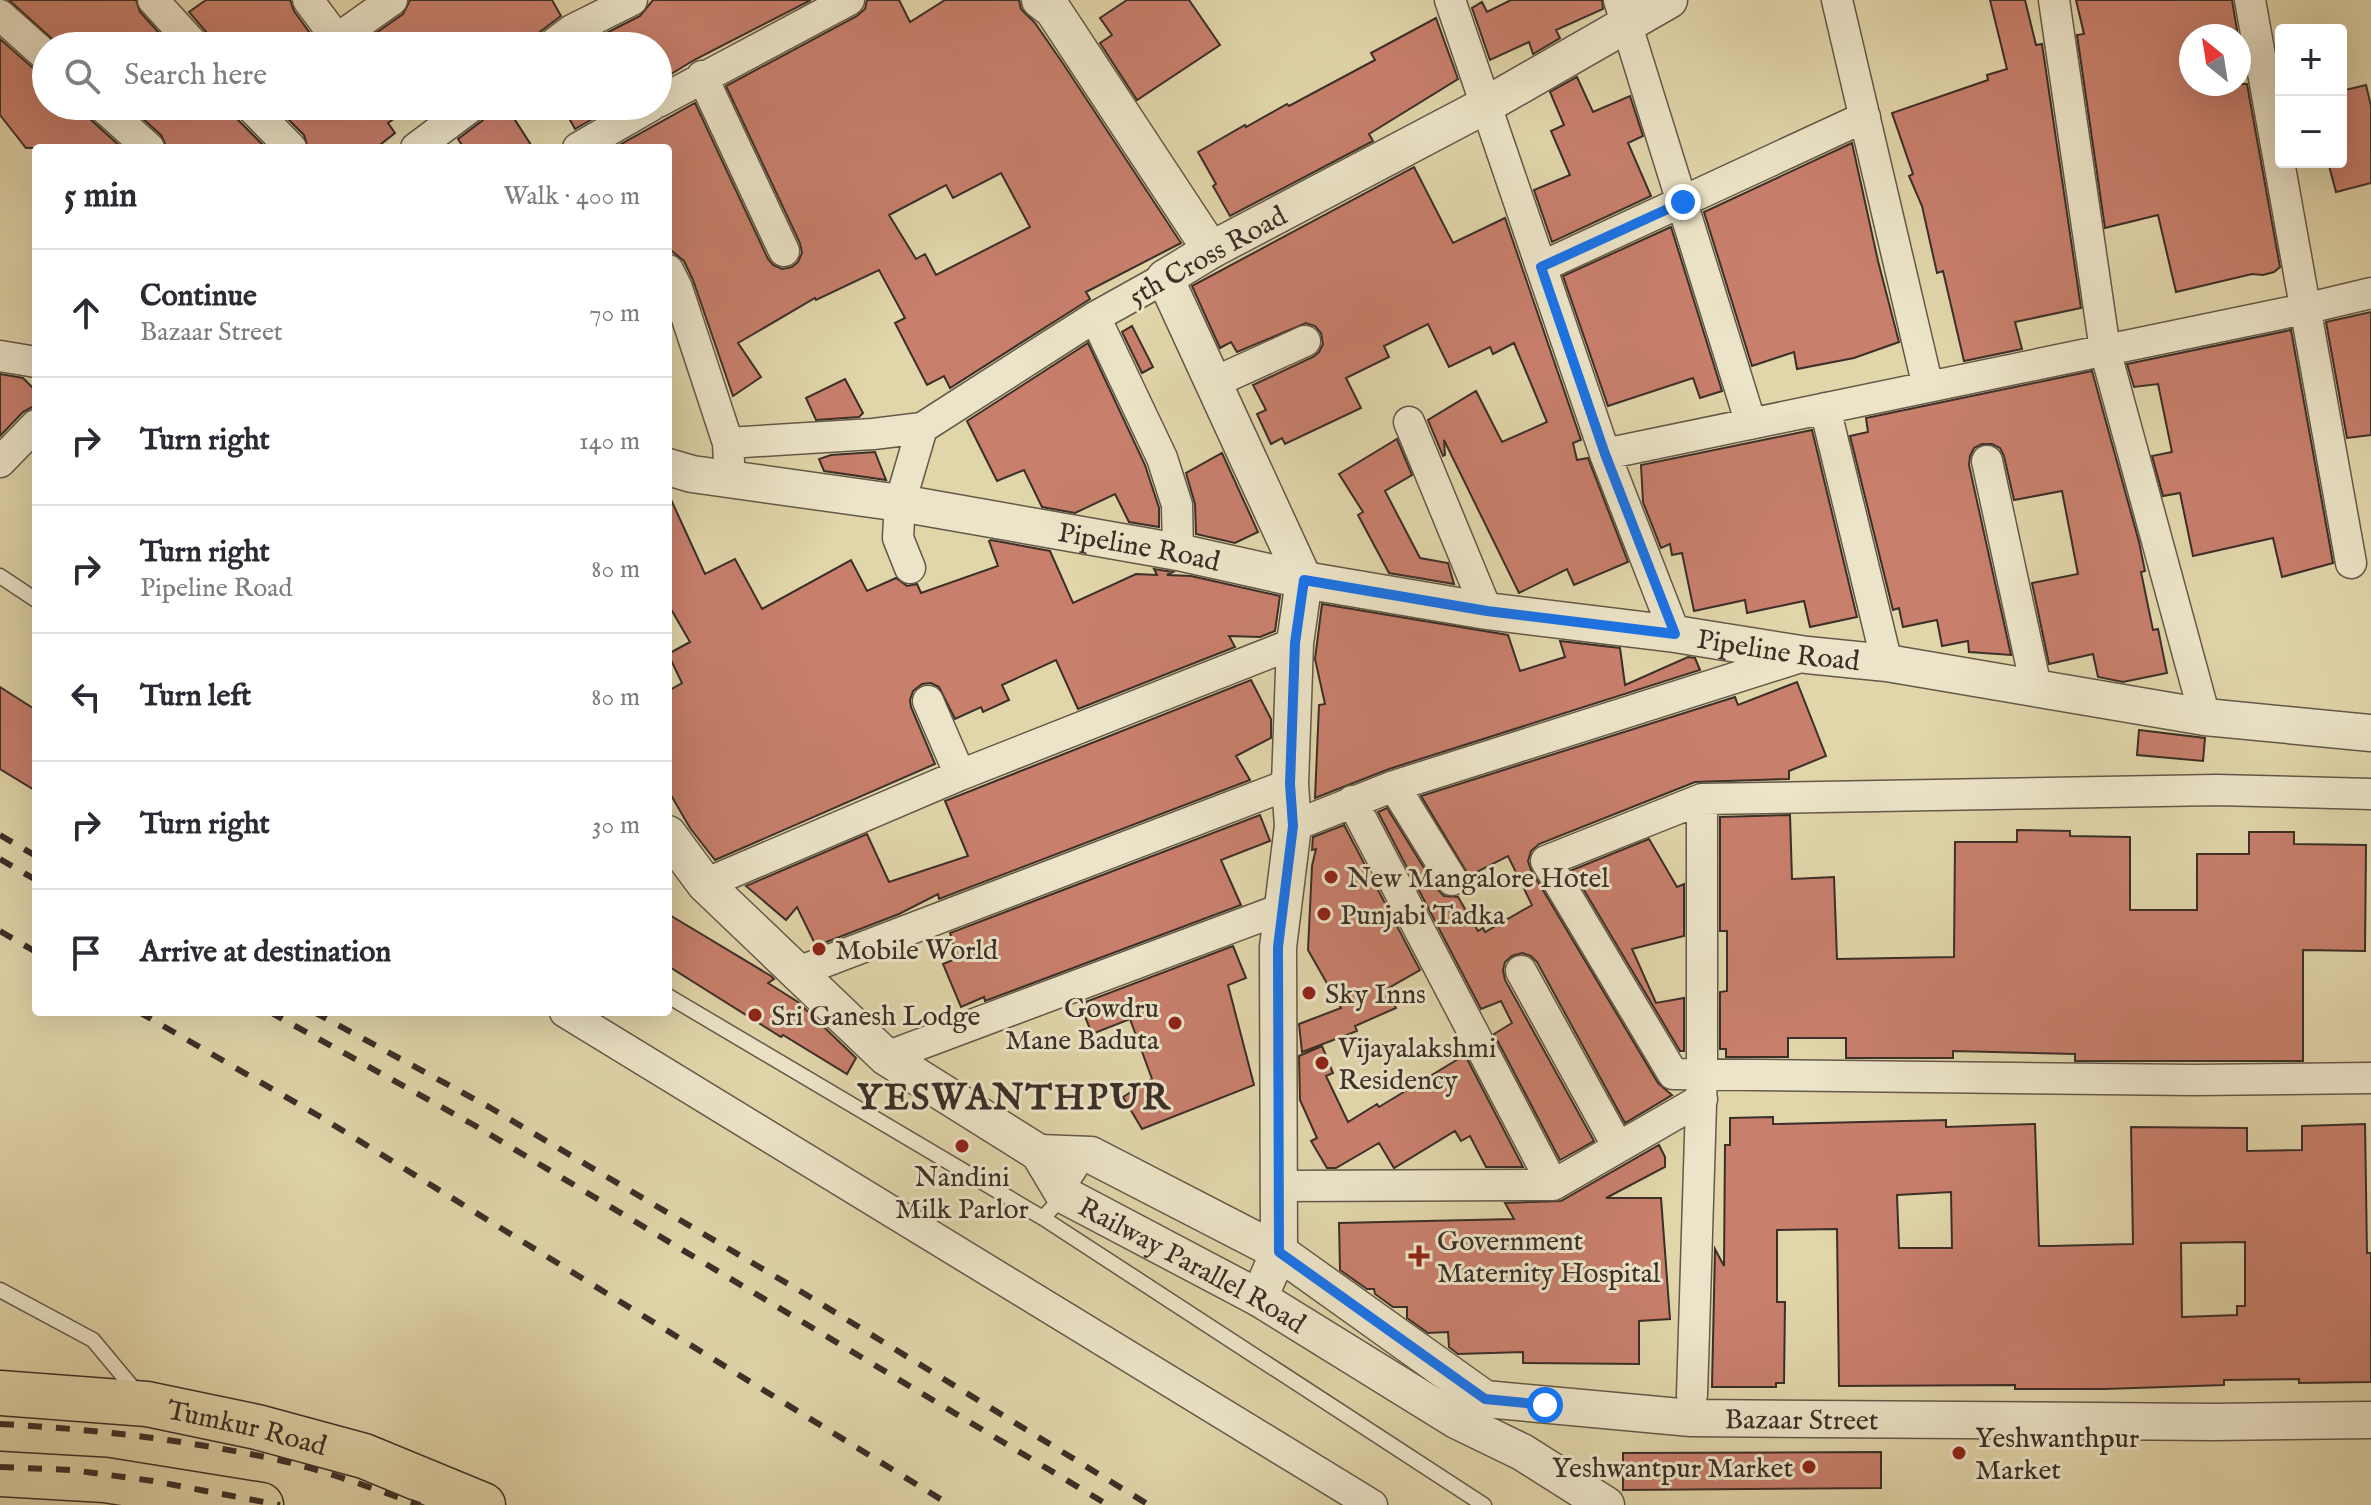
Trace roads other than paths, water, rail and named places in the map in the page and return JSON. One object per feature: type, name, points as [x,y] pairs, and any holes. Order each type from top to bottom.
[{"type":"highway","name":"Tumkur Road","points":[[0,1393],[147,1404],[257,1427],[364,1456],[483,1505]]},
{"type":"highway","points":[[0,1474],[105,1480],[261,1505]]},
{"type":"street","points":[[153,0],[182,32]]},
{"type":"street","points":[[308,0],[326,32]]},
{"type":"street","points":[[347,32],[392,0]]},
{"type":"street","points":[[569,32],[632,0]]},
{"type":"street","points":[[672,94],[849,0]]},
{"type":"street","points":[[1450,0],[1605,454],[1675,634]]},
{"type":"street","name":"5th Cross Road","points":[[728,443],[922,428],[1095,317],[1211,250],[1486,105],[1623,12],[1669,0]]},
{"type":"street","points":[[1837,0],[1928,387]]},
{"type":"street","points":[[2054,0],[2105,350],[2205,717]]},
{"type":"street","points":[[2250,0],[2351,563]]},
{"type":"street","points":[[1052,3],[1211,250]]},
{"type":"street","points":[[1623,12],[1751,424]]},
{"type":"street","points":[[0,15],[32,44]]},
{"type":"street","points":[[702,76],[784,251]]},
{"type":"street","points":[[1541,267],[1865,117]]},
{"type":"street","points":[[118,120],[145,144]]},
{"type":"street","points":[[264,120],[287,144]]},
{"type":"street","points":[[421,144],[453,120]]},
{"type":"street","points":[[596,143],[630,120]]},
{"type":"street","points":[[672,278],[728,443],[731,480]]},
{"type":"street","points":[[1165,278],[1304,580],[1295,643],[1290,784],[1293,826],[1278,947],[1279,1252],[1259,1298]]},
{"type":"street","points":[[1605,454],[2371,293]]},
{"type":"street","points":[[1095,317],[1162,458],[1177,505],[1178,552]]},
{"type":"street","points":[[1215,382],[1305,341]]},
{"type":"street","points":[[0,356],[32,361]]},
{"type":"street","points":[[1825,408],[1887,663]]},
{"type":"street","points":[[1409,422],[1487,611]]},
{"type":"street","points":[[910,568],[898,538],[900,503],[922,428]]},
{"type":"street","points":[[0,462],[32,429]]},
{"type":"street","points":[[1987,461],[2036,687]]},
{"type":"street","name":"Pipeline Road","points":[[672,468],[731,480],[900,503],[1178,552],[1304,580],[1487,611],[1887,663],[2205,717],[2371,733]]},
{"type":"street","points":[[705,884],[960,775],[1295,643]]},
{"type":"street","points":[[1293,826],[1394,786],[1807,655]]},
{"type":"street","points":[[928,701],[960,775]]},
{"type":"street","points":[[798,972],[1290,784]]},
{"type":"street","points":[[1394,786],[1452,880]]},
{"type":"street","points":[[2371,794],[2217,790],[1702,799],[1546,861],[1673,1074],[1702,1086],[2371,1078]]},
{"type":"street","points":[[1702,799],[1702,1086],[1692,1407],[2371,1397]]},
{"type":"street","points":[[1352,801],[1553,1185]]},
{"type":"street","name":"Railway Parallel Road","points":[[672,839],[705,884],[886,1057],[1039,1153],[1053,1207],[1259,1298],[1456,1420],[1532,1431]]},
{"type":"street","points":[[886,1057],[1284,908]]},
{"type":"street","points":[[1521,971],[1618,1147]]},
{"type":"street","points":[[572,1016],[1372,1505]]},
{"type":"street","points":[[1278,1186],[1553,1185],[1618,1147],[1702,1086]]},
{"type":"street","points":[[1039,1153],[1091,1155]]},
{"type":"street","name":"Bazaar Street","points":[[1091,1155],[1279,1252],[1532,1431],[1692,1407],[2198,1422],[2371,1420]]},
{"type":"street","points":[[1532,1431],[1799,1442],[2371,1437]]},
{"type":"street","points":[[1532,1431],[1529,1472],[1538,1485],[1568,1505]]},
{"type":"street","points":[[1532,1431],[1606,1505]]},
{"type":"street","points":[[1532,1431],[1636,1505]]},
{"type":"lane","points":[[0,576],[32,597]]},
{"type":"lane","points":[[672,998],[1053,1207],[1484,1505]]},
{"type":"lane","points":[[1053,1207],[1091,1155]]},
{"type":"lane","points":[[0,1290],[93,1340],[147,1404]]},
{"type":"railway","points":[[0,835],[32,854]]},
{"type":"railway","points":[[0,859],[32,878]]},
{"type":"railway","points":[[0,931],[32,950]]},
{"type":"railway","points":[[146,1016],[319,1116],[950,1505]]},
{"type":"railway","points":[[277,1016],[474,1125],[1108,1505]]},
{"type":"railway","points":[[321,1016],[489,1107],[805,1294],[1149,1505]]},
{"type":"railway","points":[[0,1424],[140,1436],[244,1453],[315,1469],[420,1505]]},
{"type":"railway","points":[[0,1467],[72,1470],[153,1481],[280,1505]]},
{"type":"place","name":"New Mangalore Hotel","points":[[1331,877]]},
{"type":"place","name":"Punjabi Tadka","points":[[1324,914]]},
{"type":"place","name":"Mobile World","points":[[819,949]]},
{"type":"place","name":"Sky Inns","points":[[1309,993]]},
{"type":"place","name":"Sri Ganesh Lodge","points":[[755,1015]]},
{"type":"place","name":"Gowdru Mane Baduta","points":[[1175,1023]]},
{"type":"place","name":"Vijayalakshmi Residency","points":[[1322,1063]]},
{"type":"place","name":"Nandini Milk Parlor","points":[[962,1146]]},
{"type":"place","name":"Government Maternity Hospital","points":[[1419,1256]]},
{"type":"place","name":"Yeshwanthpur Market","points":[[1959,1453]]},
{"type":"place","name":"Yeshwantpur Market","points":[[1809,1467]]},
{"type":"district","name":"YESWANTHPUR","points":[[1014,1096]]}]
